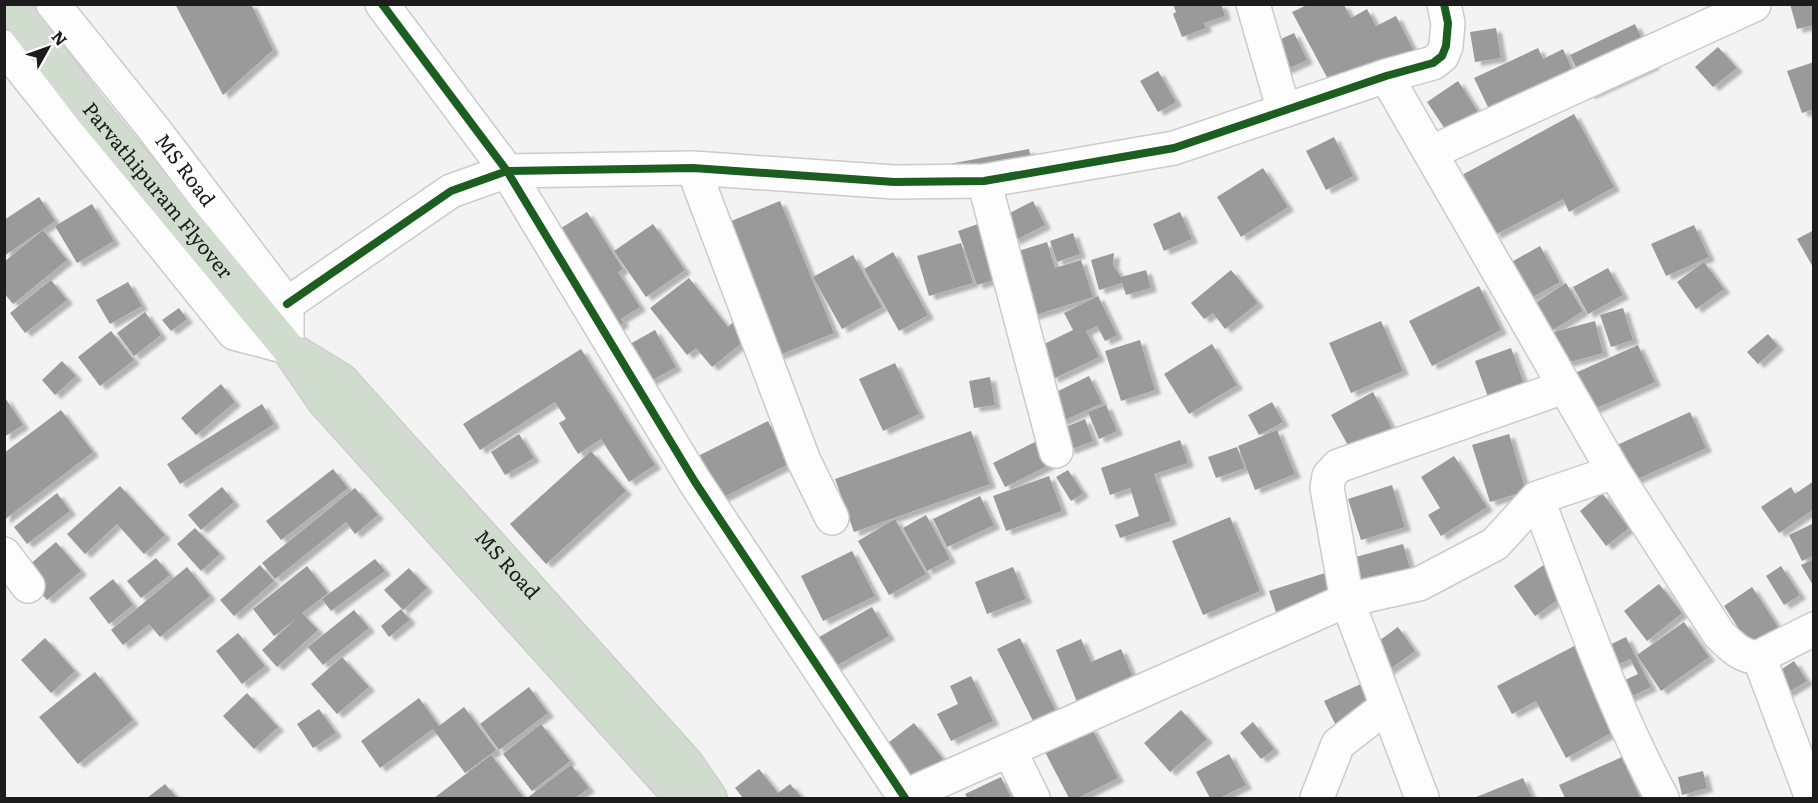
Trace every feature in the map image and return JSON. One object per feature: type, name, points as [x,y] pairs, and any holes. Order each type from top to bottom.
[{"type":"highway","name":"Parvathipuram Flyover","points":[[10,4],[90,109],[287,347]]},
{"type":"highway","name":"MS Road","points":[[287,347],[324,400],[668,783],[698,798]]},
{"type":"highway","name":"MS Road","points":[[287,347],[341,380],[686,763],[710,798]]},
{"type":"street","name":"MS Road","points":[[53,4],[153,128],[287,304]]},
{"type":"street","points":[[382,4],[507,171],[695,482],[903,798],[1347,600],[1419,584],[1495,544],[1537,498],[1614,472]]},
{"type":"street","points":[[1253,4],[1284,111]]},
{"type":"street","points":[[287,347],[287,304],[451,191],[507,171],[693,168],[894,182],[984,181],[1174,148],[1386,76],[1433,63],[1442,56],[1448,35],[1444,4]]},
{"type":"street","points":[[1431,153],[1754,4]]},
{"type":"street","name":"MS Road","points":[[4,47],[234,333],[287,347]]},
{"type":"street","points":[[1386,76],[1614,472],[1719,634],[1748,657],[1759,657],[1814,629]]},
{"type":"street","points":[[693,168],[804,461],[832,518]]},
{"type":"street","points":[[984,181],[1056,451]]},
{"type":"street","points":[[1422,798],[1347,600],[1327,488],[1329,476],[1338,466],[1564,387]]},
{"type":"street","points":[[1537,498],[1639,756],[1662,798]]},
{"type":"street","points":[[4,554],[28,586]]},
{"type":"street","points":[[1759,657],[1812,798]]},
{"type":"street","points":[[1317,798],[1338,744],[1387,706]]},
{"type":"street","points":[[1010,752],[1033,798]]},
{"type":"building","points":[[175,4],[251,4],[273,50],[223,95]]},
{"type":"building","points":[[1173,4],[1221,4],[1225,16],[1204,23],[1206,28],[1182,37],[1173,14],[1176,12]]},
{"type":"building","points":[[1790,4],[1814,4],[1814,25],[1797,29]]},
{"type":"building","points":[[1307,5],[1344,5],[1351,18],[1367,9],[1376,26],[1396,16],[1416,55],[1337,96],[1292,12]]},
{"type":"building","points":[[1635,24],[1654,65],[1589,95],[1570,55]]},
{"type":"building","points":[[1496,28],[1501,58],[1475,62],[1470,32]]},
{"type":"building","points":[[1294,33],[1307,60],[1281,72],[1268,45]]},
{"type":"building","points":[[1718,47],[1737,68],[1713,87],[1695,67]]},
{"type":"building","points":[[1538,48],[1543,59],[1563,49],[1580,87],[1497,126],[1474,78]]},
{"type":"building","points":[[1814,62],[1814,109],[1802,113],[1787,71]]},
{"type":"building","points":[[1158,71],[1176,102],[1158,112],[1140,81]]},
{"type":"building","points":[[1458,81],[1482,118],[1451,138],[1427,102]]},
{"type":"building","points":[[1574,114],[1614,187],[1569,212],[1563,199],[1495,235],[1462,175]]},
{"type":"building","points":[[1334,137],[1353,176],[1326,190],[1306,151]]},
{"type":"building","points":[[1029,149],[1034,173],[954,188],[949,164]]},
{"type":"building","points":[[1263,168],[1288,207],[1241,237],[1217,197]]},
{"type":"building","points":[[39,197],[55,221],[4,256],[4,220]]},
{"type":"building","points":[[780,201],[834,333],[777,356],[724,224]]},
{"type":"building","points":[[1033,201],[1045,225],[1014,241],[1002,217]]},
{"type":"building","points":[[92,204],[114,241],[77,263],[55,226]]},
{"type":"building","points":[[587,212],[623,269],[618,272],[640,307],[621,319],[623,323],[601,338],[540,241]]},
{"type":"building","points":[[1180,212],[1192,239],[1164,251],[1153,224]]},
{"type":"building","points":[[653,224],[685,270],[646,297],[614,251]]},
{"type":"building","points":[[978,224],[997,279],[977,285],[958,231]]},
{"type":"building","points":[[1694,225],[1709,257],[1666,276],[1651,244]]},
{"type":"building","points":[[43,230],[67,260],[13,304],[4,293],[4,262]]},
{"type":"building","points":[[1814,230],[1814,269],[1797,239]]},
{"type":"building","points":[[1073,233],[1080,254],[1057,262],[1050,241]]},
{"type":"building","points":[[1047,242],[1055,268],[1081,260],[1093,297],[1029,317],[1009,254]]},
{"type":"building","points":[[961,243],[973,283],[929,296],[917,256]]},
{"type":"building","points":[[1540,246],[1560,282],[1518,305],[1499,269]]},
{"type":"building","points":[[893,252],[928,315],[899,331],[864,269]]},
{"type":"building","points":[[1114,253],[1113,265],[1121,277],[1146,270],[1151,288],[1126,295],[1122,283],[1099,290],[1091,260]]},
{"type":"building","points":[[853,255],[882,307],[842,329],[813,277]]},
{"type":"building","points":[[1704,262],[1724,289],[1696,309],[1677,282]]},
{"type":"building","points":[[1608,268],[1623,295],[1588,314],[1573,287]]},
{"type":"building","points":[[1231,270],[1258,303],[1225,329],[1213,313],[1204,319],[1191,303]]},
{"type":"building","points":[[689,278],[728,327],[734,321],[748,338],[712,367],[696,348],[687,355],[650,308]]},
{"type":"building","points":[[51,280],[67,300],[25,333],[10,313]]},
{"type":"building","points":[[128,282],[142,306],[110,324],[96,300]]},
{"type":"building","points":[[1566,283],[1583,311],[1551,331],[1534,304]]},
{"type":"building","points":[[1479,286],[1501,330],[1432,366],[1409,321]]},
{"type":"building","points":[[1098,296],[1117,335],[1105,341],[1097,326],[1086,331],[1099,357],[1053,379],[1038,347],[1073,330],[1064,313]]},
{"type":"building","points":[[179,308],[187,319],[171,331],[162,320]]},
{"type":"building","points":[[1623,308],[1633,340],[1611,347],[1600,315]]},
{"type":"building","points":[[145,312],[161,335],[134,356],[117,333]]},
{"type":"building","points":[[1381,321],[1403,371],[1351,393],[1329,343]]},
{"type":"building","points":[[1595,321],[1603,353],[1559,365],[1550,333]]},
{"type":"building","points":[[655,330],[676,367],[640,387],[619,350]]},
{"type":"building","points":[[111,331],[134,360],[100,386],[78,357]]},
{"type":"building","points":[[1768,334],[1778,346],[1758,364],[1747,352]]},
{"type":"building","points":[[1140,340],[1155,390],[1121,401],[1105,351]]},
{"type":"building","points":[[1212,344],[1237,385],[1189,414],[1164,374]]},
{"type":"building","points":[[1638,345],[1655,382],[1581,415],[1564,378]]},
{"type":"building","points":[[1511,348],[1531,403],[1495,416],[1475,361]]},
{"type":"building","points":[[581,349],[655,465],[629,482],[601,439],[578,454],[559,423],[566,419],[555,402],[480,450],[463,424]]},
{"type":"building","points":[[62,361],[76,376],[55,395],[42,380]]},
{"type":"building","points":[[895,363],[919,414],[883,431],[859,379]]},
{"type":"building","points":[[1089,376],[1102,403],[1061,422],[1048,396]]},
{"type":"building","points":[[990,377],[995,405],[974,408],[969,381]]},
{"type":"building","points":[[221,384],[235,402],[196,435],[181,418]]},
{"type":"building","points":[[1373,392],[1399,442],[1358,463],[1331,415]]},
{"type":"building","points":[[4,396],[23,425],[4,437]]},
{"type":"building","points":[[1272,402],[1283,422],[1259,435],[1248,415]]},
{"type":"building","points":[[262,404],[274,424],[180,484],[167,464]]},
{"type":"building","points":[[1106,405],[1117,431],[1099,439],[1088,412]]},
{"type":"building","points":[[61,410],[93,452],[4,520],[4,453]]},
{"type":"building","points":[[1690,412],[1706,448],[1624,485],[1608,449]]},
{"type":"building","points":[[1085,419],[1093,441],[1069,450],[1061,429]]},
{"type":"building","points":[[768,421],[789,464],[720,499],[698,456]]},
{"type":"building","points":[[1277,430],[1295,474],[1255,490],[1238,446]]},
{"type":"building","points":[[971,431],[990,484],[854,532],[835,479]]},
{"type":"building","points":[[519,434],[534,458],[505,475],[491,452]]},
{"type":"building","points":[[1509,434],[1526,491],[1490,502],[1472,445]]},
{"type":"building","points":[[1180,440],[1188,463],[1154,474],[1171,521],[1120,538],[1115,525],[1139,516],[1130,488],[1110,495],[1101,468]]},
{"type":"building","points":[[1037,441],[1049,465],[1005,487],[993,463]]},
{"type":"building","points":[[1237,447],[1245,468],[1216,478],[1208,457]]},
{"type":"building","points":[[591,451],[626,491],[546,564],[510,524]]},
{"type":"building","points":[[1454,456],[1487,507],[1441,536],[1428,515],[1440,508],[1421,477]]},
{"type":"building","points":[[333,469],[348,488],[281,540],[266,521]]},
{"type":"building","points":[[1068,470],[1083,493],[1071,501],[1056,477]]},
{"type":"building","points":[[1049,476],[1062,511],[1006,531],[993,496]]},
{"type":"building","points":[[1814,481],[1814,509],[1779,533],[1761,507],[1791,487],[1795,494]]},
{"type":"building","points":[[1392,485],[1405,527],[1361,540],[1348,499]]},
{"type":"building","points":[[120,486],[165,535],[144,554],[117,524],[85,554],[67,534]]},
{"type":"building","points":[[222,487],[234,502],[201,530],[188,515]]},
{"type":"building","points":[[355,488],[378,515],[355,534],[346,522],[275,579],[262,563]]},
{"type":"building","points":[[57,493],[70,511],[27,544],[14,527]]},
{"type":"building","points":[[1602,493],[1629,528],[1606,546],[1580,511]]},
{"type":"building","points":[[980,496],[994,525],[947,547],[933,519]]},
{"type":"building","points":[[926,515],[950,559],[927,571],[903,528]]},
{"type":"building","points":[[1230,517],[1260,591],[1203,615],[1172,541]]},
{"type":"building","points":[[895,519],[926,574],[889,595],[858,541]]},
{"type":"building","points":[[1814,523],[1814,555],[1802,561],[1789,535]]},
{"type":"building","points":[[195,528],[220,554],[201,571],[177,544]]},
{"type":"building","points":[[56,542],[81,571],[47,600],[22,571]]},
{"type":"building","points":[[1403,544],[1412,575],[1361,589],[1352,558]]},
{"type":"building","points":[[852,551],[875,596],[823,621],[801,576]]},
{"type":"building","points":[[156,558],[170,575],[141,598],[127,581]]},
{"type":"building","points":[[375,559],[385,571],[331,611],[322,599]]},
{"type":"building","points":[[1814,559],[1814,587],[1801,565]]},
{"type":"building","points":[[1545,564],[1566,594],[1535,616],[1514,586]]},
{"type":"building","points":[[260,565],[274,581],[234,616],[220,600]]},
{"type":"building","points":[[307,566],[328,593],[302,613],[318,630],[277,667],[262,650],[297,618],[274,636],[253,609]]},
{"type":"building","points":[[1781,566],[1800,595],[1784,605],[1766,576]]},
{"type":"building","points":[[187,567],[210,596],[160,637],[149,624],[123,645],[111,630]]},
{"type":"building","points":[[1013,567],[1026,599],[987,614],[975,582]]},
{"type":"building","points":[[409,568],[427,588],[403,610],[384,590]]},
{"type":"building","points":[[1328,572],[1338,602],[1279,621],[1269,591]]},
{"type":"building","points":[[113,579],[133,605],[109,624],[89,598]]},
{"type":"building","points":[[1659,584],[1682,613],[1647,641],[1624,611]]},
{"type":"building","points":[[1752,587],[1778,627],[1750,646],[1724,606]]},
{"type":"building","points":[[872,607],[889,636],[822,674],[805,645]]},
{"type":"building","points":[[401,609],[410,620],[389,637],[381,626]]},
{"type":"building","points":[[354,610],[369,628],[323,665],[308,647]]},
{"type":"building","points":[[1684,622],[1709,657],[1661,691],[1637,655]]},
{"type":"building","points":[[1398,627],[1415,651],[1382,675],[1365,651]]},
{"type":"building","points":[[238,633],[265,666],[242,684],[216,651]]},
{"type":"building","points":[[1626,637],[1651,687],[1620,702],[1612,686],[1638,674],[1630,659],[1611,668],[1601,649]]},
{"type":"building","points":[[45,638],[75,671],[51,693],[21,660]]},
{"type":"building","points":[[1020,638],[1057,714],[1035,725],[997,649]]},
{"type":"building","points":[[1081,639],[1091,662],[1121,649],[1134,680],[1077,702],[1056,650]]},
{"type":"building","points":[[1582,642],[1622,727],[1566,758],[1536,701],[1512,714],[1497,686]]},
{"type":"building","points":[[342,657],[369,687],[337,714],[311,684]]},
{"type":"building","points":[[1794,661],[1807,681],[1782,696],[1770,677]]},
{"type":"building","points":[[95,672],[133,720],[78,764],[39,717]]},
{"type":"building","points":[[971,676],[993,721],[951,741],[937,714],[958,704],[950,686]]},
{"type":"building","points":[[1363,683],[1377,712],[1338,730],[1324,701]]},
{"type":"building","points":[[529,687],[548,713],[499,750],[480,724]]},
{"type":"building","points":[[247,693],[278,727],[254,749],[223,716]]},
{"type":"building","points":[[419,698],[439,726],[464,707],[496,750],[465,773],[433,729],[380,768],[361,741]]},
{"type":"building","points":[[319,709],[336,733],[313,748],[297,724]]},
{"type":"building","points":[[1181,710],[1207,739],[1170,772],[1144,743]]},
{"type":"building","points":[[1253,722],[1274,749],[1261,759],[1240,733]]},
{"type":"building","points":[[914,723],[943,759],[904,790],[875,753]]},
{"type":"building","points":[[541,724],[570,761],[532,791],[503,754]]},
{"type":"building","points":[[1091,727],[1118,778],[1078,798],[1069,798],[1045,752]]},
{"type":"building","points":[[1229,754],[1246,785],[1220,798],[1210,798],[1196,772]]},
{"type":"building","points":[[491,755],[524,798],[434,798]]},
{"type":"building","points":[[1622,757],[1640,798],[1565,798],[1559,785]]},
{"type":"building","points":[[571,765],[589,788],[575,798],[527,798]]},
{"type":"building","points":[[759,769],[778,793],[790,784],[802,798],[743,798],[735,788]]},
{"type":"building","points":[[1703,771],[1707,788],[1682,795],[1678,777]]},
{"type":"building","points":[[1001,777],[1011,798],[967,798],[965,794]]},
{"type":"building","points":[[1523,778],[1532,798],[1474,798]]},
{"type":"building","points":[[165,784],[177,798],[147,798]]},
{"type":"cycle path","points":[[382,4],[507,171],[695,482],[905,798]]},
{"type":"cycle path","points":[[287,304],[451,191],[507,171],[693,168],[894,182],[984,181],[1174,148],[1386,76],[1433,63],[1442,56],[1446,46],[1448,23],[1444,4]]}]
